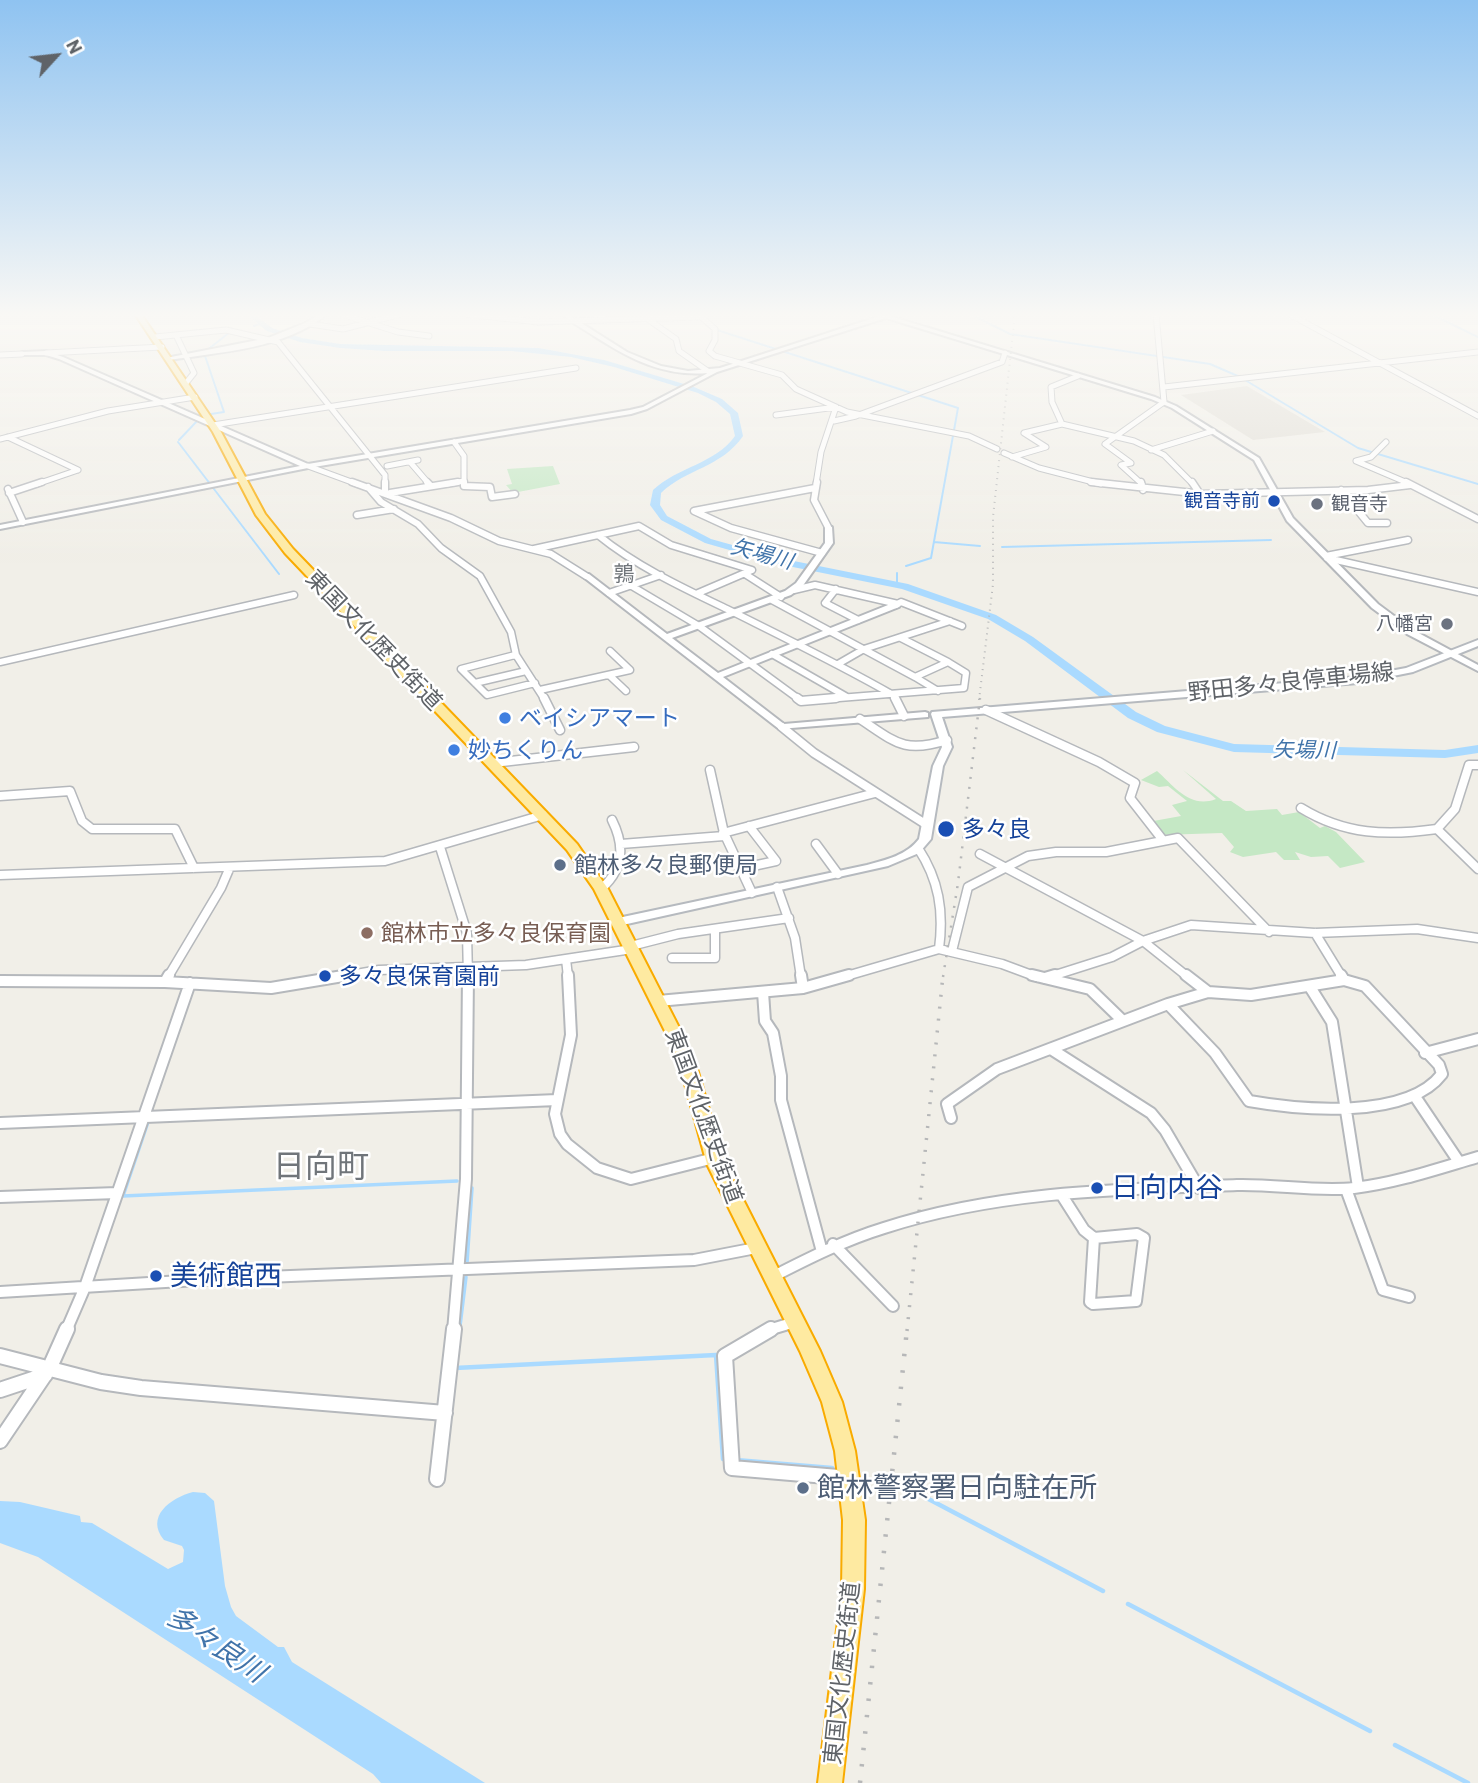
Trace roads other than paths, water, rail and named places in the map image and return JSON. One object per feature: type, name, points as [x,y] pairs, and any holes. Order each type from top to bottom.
[{"type":"highway","name":"東国文化歴史街道","points":[[195,397],[261,515],[289,551],[572,847],[601,889],[685,1055],[714,1158],[832,1402],[850,1478],[855,1520],[853,1589],[830,1783]]},
{"type":"main road","name":"野田多々良停車場線","points":[[986,710],[1358,680],[1409,670],[1478,643]]},
{"type":"main road","points":[[618,922],[888,862],[918,848],[925,839],[938,766],[947,740],[935,718],[936,714],[986,710]]},
{"type":"street","points":[[149,397],[308,467],[387,493],[499,541],[534,548],[565,560],[782,727],[875,793],[927,825]]},
{"type":"street","points":[[0,439],[108,411],[194,397]]},
{"type":"street","points":[[323,397],[385,475],[387,493]]},
{"type":"street","points":[[213,425],[392,397]]},
{"type":"street","points":[[0,527],[242,479],[631,412],[664,397]]},
{"type":"street","points":[[814,397],[859,415],[969,436],[997,449]]},
{"type":"street","points":[[834,421],[907,397]]},
{"type":"street","points":[[1052,397],[1062,424]]},
{"type":"street","points":[[1148,397],[1164,402],[1257,459],[1264,467],[1273,493],[1290,519],[1385,614],[1478,668]]},
{"type":"street","points":[[1164,397],[1164,402]]},
{"type":"street","points":[[1441,397],[1478,416]]},
{"type":"street","points":[[1143,489],[1141,480],[1132,477],[1121,466],[1131,463],[1105,444],[1164,402]]},
{"type":"street","points":[[776,415],[802,414],[836,407]]},
{"type":"street","points":[[794,590],[830,541],[828,527],[814,503],[821,452],[834,421],[836,407]]},
{"type":"street","points":[[1012,457],[1046,447],[1024,433],[1062,424],[1115,439],[1134,441],[1164,455],[1190,479],[1198,491]]},
{"type":"street","points":[[1151,450],[1213,431]]},
{"type":"street","points":[[8,437],[78,470],[8,491],[23,523]]},
{"type":"street","points":[[454,442],[464,456],[465,486],[490,487],[492,497],[515,494]]},
{"type":"street","points":[[1386,442],[1375,454],[1356,461],[1478,519]]},
{"type":"street","points":[[1004,453],[1075,481],[1143,489],[1273,493],[1410,485]]},
{"type":"street","points":[[387,466],[418,460]]},
{"type":"street","points":[[410,462],[431,486]]},
{"type":"street","points":[[387,493],[464,481]]},
{"type":"street","points":[[368,487],[382,502],[418,524],[441,548],[466,563],[480,576],[511,632],[516,655],[560,730]]},
{"type":"street","points":[[815,488],[694,511],[731,528],[821,554]]},
{"type":"street","points":[[1341,491],[1368,523],[1387,523]]},
{"type":"street","points":[[357,515],[416,505]]},
{"type":"street","points":[[534,548],[639,526],[679,548],[752,570],[696,594]]},
{"type":"street","points":[[598,535],[616,550],[696,594],[838,664],[893,695],[904,716]]},
{"type":"street","points":[[1327,557],[1408,540]]},
{"type":"street","points":[[1327,557],[1478,592]]},
{"type":"street","points":[[745,574],[776,598],[830,631],[939,691]]},
{"type":"street","points":[[609,593],[661,575]]},
{"type":"street","points":[[667,637],[794,590],[816,585],[897,605],[962,626]]},
{"type":"street","points":[[630,586],[699,626],[801,701],[966,687],[967,673],[901,638]]},
{"type":"street","points":[[836,589],[825,603],[858,620]]},
{"type":"street","points":[[0,662],[294,595]]},
{"type":"street","points":[[718,676],[897,605]]},
{"type":"street","points":[[838,664],[864,649],[950,621]]},
{"type":"street","points":[[516,655],[461,669],[487,695],[631,670],[610,651]]},
{"type":"street","points":[[772,654],[847,698]]},
{"type":"street","points":[[915,677],[948,662]]},
{"type":"street","points":[[475,683],[526,671]]},
{"type":"street","points":[[609,675],[626,691]]},
{"type":"street","points":[[986,710],[1042,739],[1107,764],[1135,783],[1130,798],[1162,839]]},
{"type":"street","points":[[782,727],[925,715]]},
{"type":"street","points":[[860,719],[901,746],[928,746],[947,740]]},
{"type":"street","points":[[493,764],[634,747]]},
{"type":"street","points":[[1301,808],[1325,824],[1367,834],[1398,835],[1437,829],[1455,809],[1469,765],[1478,765]]},
{"type":"street","points":[[710,769],[714,804],[724,834],[752,893]]},
{"type":"street","points":[[0,796],[70,791],[82,821],[92,829],[175,829],[194,868]]},
{"type":"street","points":[[621,844],[724,834],[875,793]]},
{"type":"street","points":[[0,875],[385,861],[543,815]]},
{"type":"street","points":[[601,889],[618,872],[622,858],[621,844],[612,820]]},
{"type":"street","points":[[739,869],[776,861],[749,826]]},
{"type":"street","points":[[1437,829],[1478,869]]},
{"type":"street","points":[[952,951],[956,925],[968,887],[1031,855],[1106,852],[1162,839],[1182,838],[1269,932]]},
{"type":"street","points":[[816,844],[838,874]]},
{"type":"street","points":[[437,1479],[460,1272],[468,1104],[469,1013],[465,967],[467,933],[440,847]]},
{"type":"street","points":[[918,848],[934,872],[942,898],[939,949]]},
{"type":"street","points":[[980,854],[1143,941],[1208,992]]},
{"type":"street","points":[[165,982],[221,888],[230,867]]},
{"type":"street","points":[[777,887],[795,938],[803,988]]},
{"type":"street","points":[[0,981],[165,982],[271,989],[379,970],[526,965],[631,948],[715,929],[789,918]]},
{"type":"street","points":[[1043,979],[1112,957],[1143,941],[1191,925],[1315,933],[1411,928],[1478,938]]},
{"type":"street","points":[[672,958],[715,958],[715,929]]},
{"type":"street","points":[[1315,933],[1344,980]]},
{"type":"street","points":[[658,1001],[803,988],[939,949],[1043,979],[1079,984],[1090,989],[1122,1020]]},
{"type":"street","points":[[566,959],[570,989],[570,1043],[557,1100],[556,1124],[560,1133],[592,1166],[617,1177],[640,1178],[677,1165],[714,1158]]},
{"type":"street","points":[[951,1118],[947,1104],[997,1069],[1122,1020],[1168,1004],[1208,992],[1251,995],[1344,980],[1365,986],[1424,1053],[1439,1065],[1442,1074],[1436,1084],[1394,1104],[1249,1101],[1215,1053],[1168,1004]]},
{"type":"street","points":[[0,1441],[48,1371],[85,1287],[190,984]]},
{"type":"street","points":[[1310,987],[1332,1022],[1346,1104],[1352,1188],[1383,1290],[1409,1297]]},
{"type":"street","points":[[763,992],[765,1021],[773,1033],[788,1131],[827,1246],[893,1306]]},
{"type":"street","points":[[1424,1053],[1478,1039]]},
{"type":"street","points":[[1051,1049],[1151,1113],[1165,1130],[1199,1188]]},
{"type":"street","points":[[1413,1095],[1459,1162]]},
{"type":"street","points":[[0,1123],[557,1100]]},
{"type":"street","points":[[772,1276],[827,1246],[918,1219],[1024,1197],[1258,1185],[1352,1188],[1478,1157]]},
{"type":"street","points":[[0,1197],[117,1193]]},
{"type":"street","points":[[1061,1194],[1084,1230],[1094,1238],[1137,1234],[1144,1238],[1136,1301],[1090,1302],[1094,1238]]},
{"type":"street","points":[[0,1292],[709,1259],[756,1248]]},
{"type":"street","points":[[795,1322],[764,1331],[725,1356],[732,1468],[850,1478]]},
{"type":"street","points":[[0,1356],[48,1371],[141,1388],[444,1413]]},
{"type":"street","points":[[0,1391],[48,1371]]},
{"type":"water","name":"多々良川","points":[[193,1492],[205,1493],[214,1501],[225,1586],[236,1616],[278,1647],[284,1647],[292,1662],[485,1783],[381,1783],[373,1774],[38,1557],[0,1543],[0,1501],[20,1502],[80,1516],[81,1522],[92,1523],[168,1569],[183,1562],[184,1550],[182,1546],[164,1540],[157,1524],[159,1516],[176,1499]]},
{"type":"waterway","points":[[211,414],[224,412],[219,397]]},
{"type":"waterway","name":"矢場川","points":[[713,397],[734,413],[739,436],[732,447],[722,455],[665,483],[656,492],[655,505],[664,518],[708,541],[778,561],[904,586],[992,617],[1029,639],[1132,715],[1161,729],[1234,748],[1445,754],[1478,749]]},
{"type":"waterway","points":[[906,566],[931,558],[958,408],[925,397]]},
{"type":"waterway","points":[[1274,397],[1358,448],[1478,484]]},
{"type":"waterway","points":[[179,440],[198,420]]},
{"type":"waterway","points":[[178,442],[279,574]]},
{"type":"waterway","points":[[1002,547],[1271,540]]},
{"type":"waterway","points":[[934,542],[980,546]]},
{"type":"waterway","points":[[897,573],[897,584]]},
{"type":"waterway","points":[[148,1122],[123,1196],[457,1181]]},
{"type":"waterway","points":[[467,1263],[472,1188]]},
{"type":"waterway","points":[[460,1326],[466,1277]]},
{"type":"waterway","points":[[455,1368],[716,1355],[723,1459]]},
{"type":"waterway","points":[[736,1460],[832,1468]]},
{"type":"waterway","points":[[919,1494],[1103,1591]]},
{"type":"waterway","points":[[1128,1604],[1370,1731]]},
{"type":"waterway","points":[[1395,1745],[1468,1783]]},
{"type":"railway","points":[[979,700],[993,584],[993,517],[1006,397]]},
{"type":"railway","points":[[943,977],[958,883],[980,698]]},
{"type":"railway","points":[[907,1331],[943,975]]},
{"type":"railway","points":[[860,1783],[907,1329]]},
{"type":"place","name":"観音寺前","points":[[1274,501]]},
{"type":"place","name":"観音寺","points":[[1317,504]]},
{"type":"place","name":"八幡宮","points":[[1447,624]]},
{"type":"place","name":"ベイシアマート","points":[[505,718]]},
{"type":"place","name":"妙ちくりん","points":[[454,750]]},
{"type":"place","name":"多々良","points":[[946,829]]},
{"type":"place","name":"館林多々良郵便局","points":[[560,865]]},
{"type":"place","name":"館林市立多々良保育園","points":[[367,933]]},
{"type":"place","name":"多々良保育園前","points":[[325,976]]},
{"type":"place","name":"日向内谷","points":[[1097,1188]]},
{"type":"place","name":"美術館西","points":[[156,1276]]},
{"type":"place","name":"館林警察署日向駐在所","points":[[803,1488]]},
{"type":"district","name":"鶉","points":[[624,574]]},
{"type":"district","name":"日向町","points":[[321,1166]]}]
